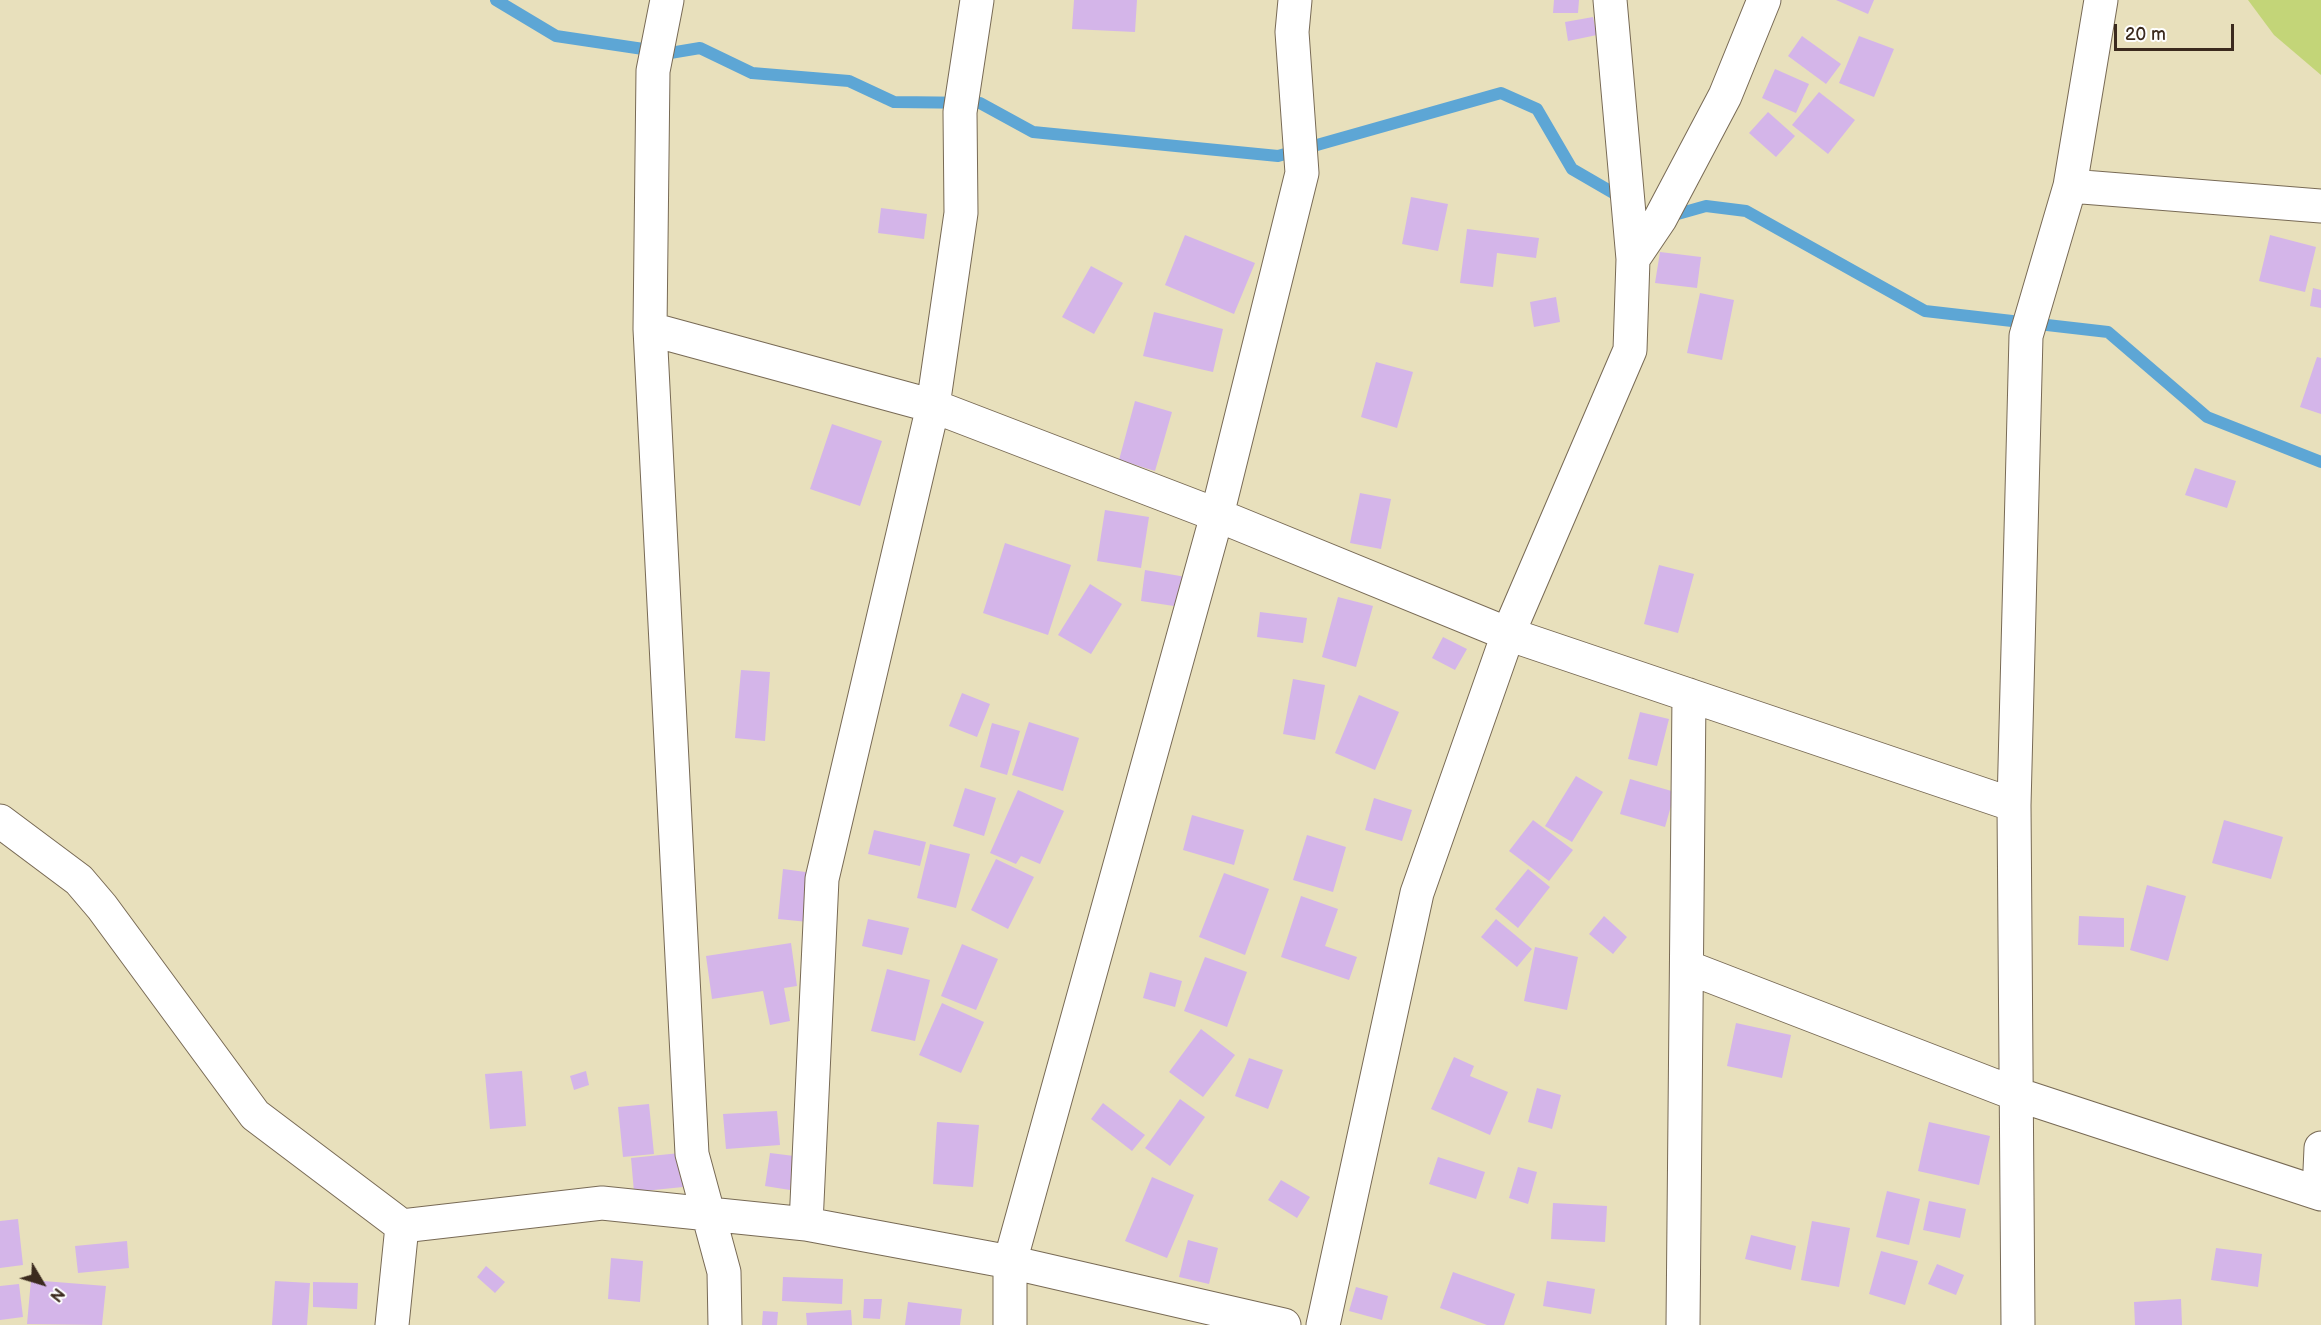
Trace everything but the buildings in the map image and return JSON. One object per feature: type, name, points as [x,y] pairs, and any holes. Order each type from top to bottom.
[{"type":"street","points":[[667,0],[656,56],[650,329],[692,1154],[724,1272],[725,1325]]},
{"type":"street","points":[[806,1224],[822,879],[933,406],[961,213],[963,98],[977,0]]},
{"type":"street","points":[[1010,1325],[1010,1262],[1217,515],[1302,173],[1292,32],[1296,0]]},
{"type":"street","points":[[1323,1325],[1417,893],[1508,634],[1630,350],[1633,259],[1610,0]]},
{"type":"street","points":[[1633,259],[1660,219],[1725,96],[1764,0]]},
{"type":"street","points":[[2018,1325],[2014,805],[2030,323],[2070,186],[2101,0]]},
{"type":"street","points":[[2070,186],[2321,206]]},
{"type":"street","points":[[650,329],[933,406],[1217,515],[1508,634],[2014,805]]},
{"type":"street","points":[[1683,1325],[1689,695]]},
{"type":"street","points":[[0,821],[79,880],[255,1115],[402,1226],[602,1203],[708,1216],[806,1224],[1010,1262],[1284,1325]]},
{"type":"street","points":[[1686,967],[2016,1094],[2320,1194],[2321,1148]]},
{"type":"street","points":[[392,1325],[402,1226]]},
{"type":"green space","points":[[2248,0],[2321,0],[2321,75],[2274,35]]},
{"type":"waterway","points":[[496,0],[556,36],[670,53],[700,48],[752,73],[849,81],[894,102],[980,103],[1033,132],[1278,156],[1501,93],[1537,109],[1572,169],[1622,198]]},
{"type":"waterway","points":[[1667,217],[1706,206],[1746,211],[1925,311],[2108,332],[2207,417],[2321,462]]}]
